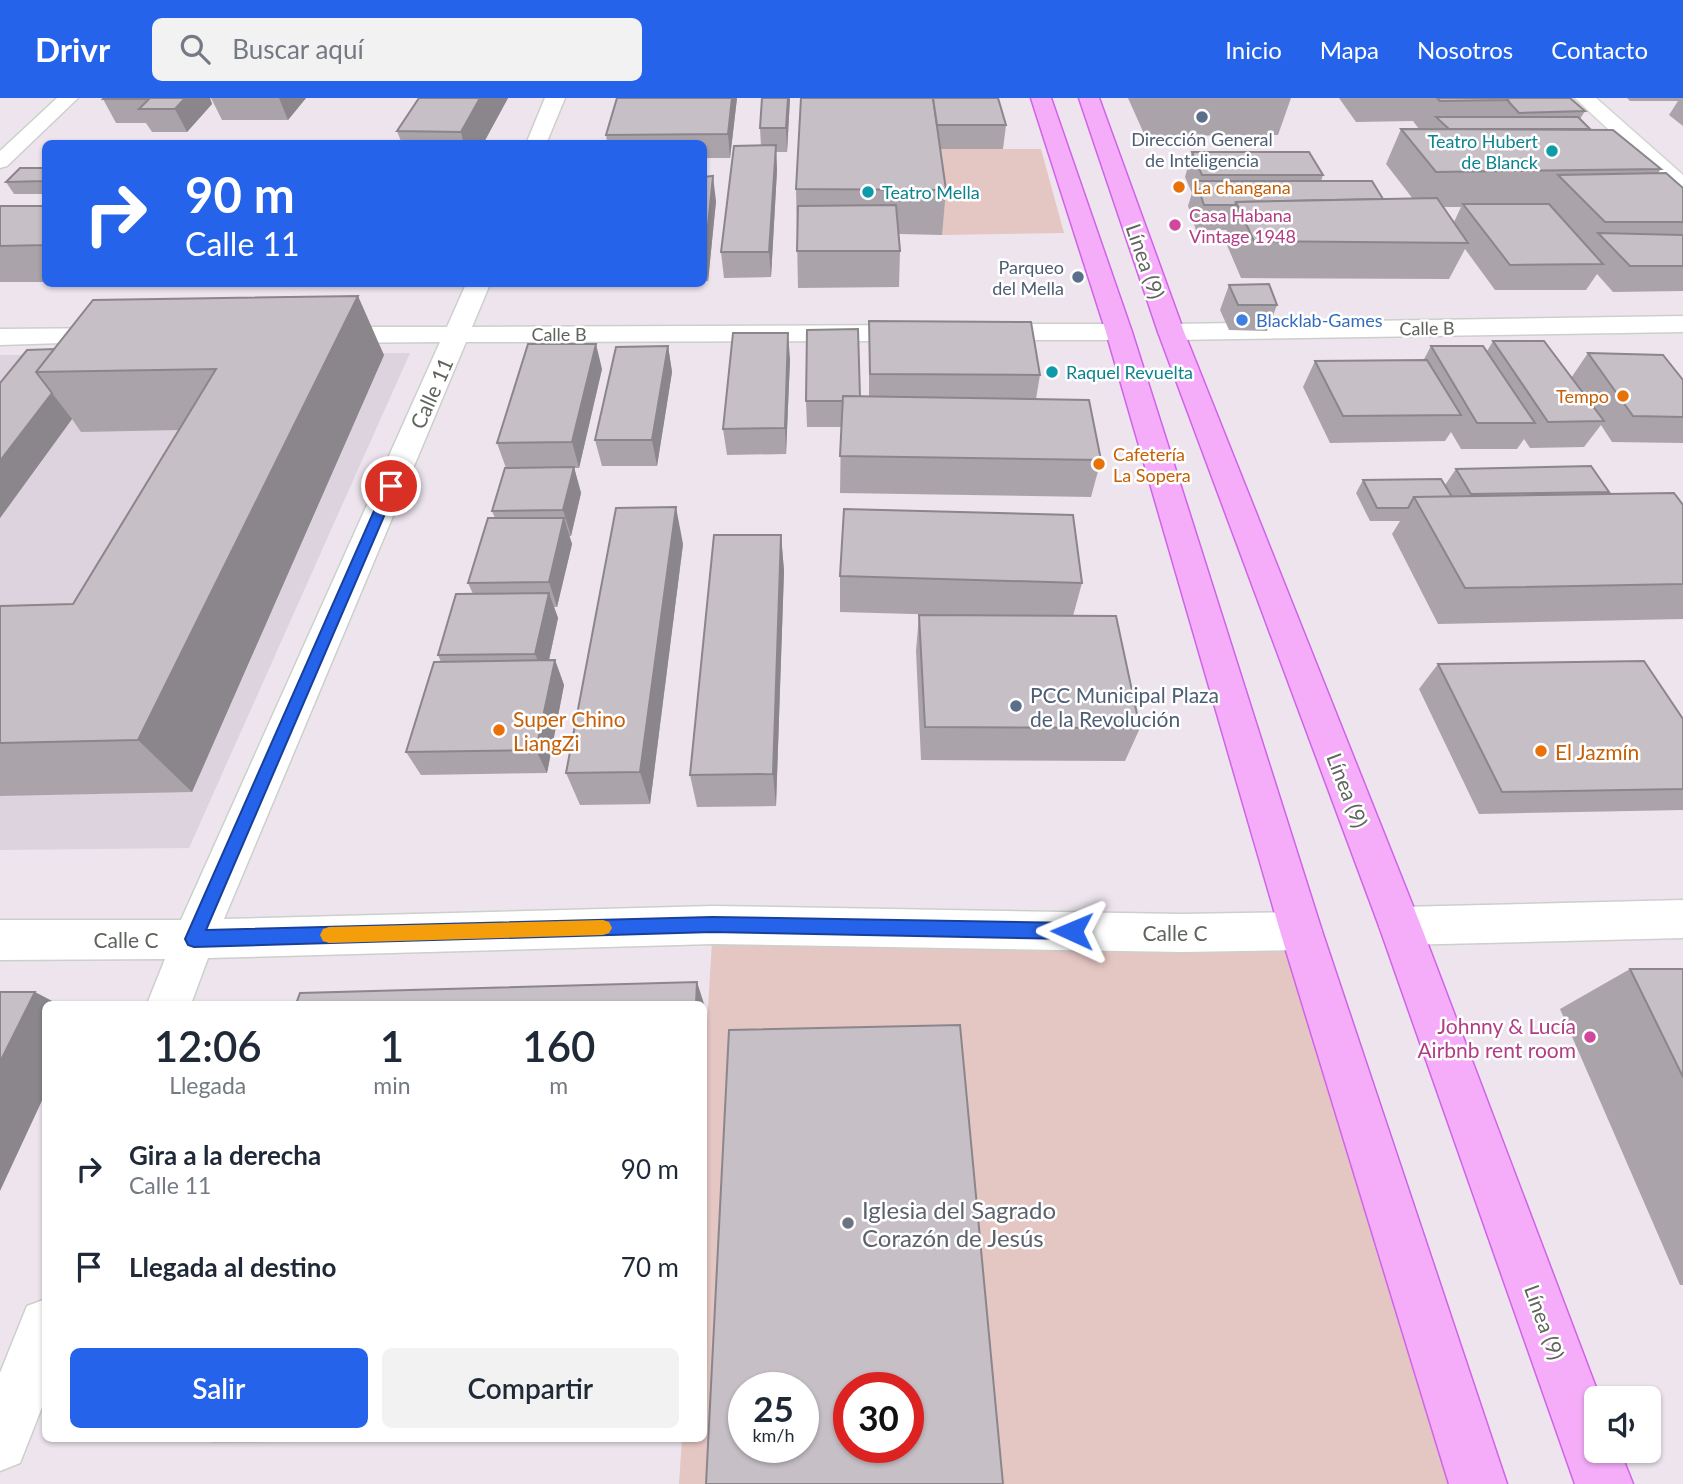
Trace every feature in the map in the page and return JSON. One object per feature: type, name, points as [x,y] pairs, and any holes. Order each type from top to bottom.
[{"type":"main road","points":[[1041,98],[1119,332],[1301,931],[1478,1484]]},
{"type":"main road","name":"Línea (9)","points":[[1089,98],[1171,332],[1400,926],[1604,1484]]},
{"type":"street","points":[[0,162],[68,98]]},
{"type":"street","points":[[538,140],[555,98]]},
{"type":"street","points":[[1585,98],[1683,187]]},
{"type":"street","name":"Calle 11","points":[[170,1001],[194,939],[477,287]]},
{"type":"street","name":"Calle B","points":[[1171,332],[1683,324]]},
{"type":"street","name":"Calle B","points":[[304,335],[1119,332]]},
{"type":"street","points":[[0,337],[138,336]]},
{"type":"street","points":[[1400,926],[1683,919]]},
{"type":"street","name":"Calle C","points":[[0,940],[194,939],[712,925],[1182,933],[1301,931]]},
{"type":"street","points":[[0,1443],[42,1335]]},
{"type":"shaded area","points":[[932,149],[1041,149],[1064,233],[942,235]]},
{"type":"shaded area","points":[[410,353],[189,848],[0,850],[0,355]]},
{"type":"shaded area","points":[[713,925],[1301,931],[1478,1484],[679,1484],[682,1442],[707,1442],[707,1024]]},
{"type":"shaded area","points":[[212,1442],[295,1442],[212,1443]]},
{"type":"building","points":[[104,98],[185,98],[175,109],[139,109],[149,99]]},
{"type":"building","points":[[419,98],[480,98],[461,132],[397,131]]},
{"type":"building","points":[[617,98],[732,98],[728,134],[606,135]]},
{"type":"building","points":[[762,98],[788,98],[786,128],[760,128]]},
{"type":"building","points":[[801,98],[933,98],[946,190],[796,189]]},
{"type":"building","points":[[933,98],[998,98],[1006,125],[937,125]]},
{"type":"building","points":[[1437,98],[1506,98],[1508,100],[1440,101]]},
{"type":"building","points":[[1506,98],[1570,98],[1585,111],[1519,113]]},
{"type":"building","points":[[1436,117],[1578,117],[1590,129],[1449,129]]},
{"type":"building","points":[[1401,129],[1613,130],[1661,169],[1436,172]]},
{"type":"building","points":[[776,145],[769,252],[721,252],[734,146]]},
{"type":"building","points":[[1192,152],[1309,152],[1323,175],[1202,175]]},
{"type":"building","points":[[20,168],[42,168],[42,181],[6,182]]},
{"type":"building","points":[[1666,173],[1683,188],[1683,222],[1605,222],[1558,175]]},
{"type":"building","points":[[713,176],[707,236],[707,177]]},
{"type":"building","points":[[1196,181],[1372,181],[1383,199],[1204,205]]},
{"type":"building","points":[[1437,198],[1468,243],[1254,241],[1236,202]]},
{"type":"building","points":[[1463,204],[1549,204],[1603,264],[1510,265]]},
{"type":"building","points":[[896,205],[900,251],[797,251],[798,206]]},
{"type":"building","points":[[0,206],[42,206],[42,245],[0,246]]},
{"type":"building","points":[[1598,233],[1683,235],[1683,266],[1630,266]]},
{"type":"building","points":[[1269,284],[1277,305],[1238,305],[1229,285]]},
{"type":"building","points":[[358,296],[138,740],[0,743],[0,606],[73,604],[216,369],[36,372],[93,300]]},
{"type":"building","points":[[869,321],[1031,322],[1040,375],[870,374]]},
{"type":"building","points":[[858,329],[860,397],[843,396],[843,401],[806,401],[807,330]]},
{"type":"building","points":[[733,333],[788,333],[785,428],[723,429]]},
{"type":"building","points":[[1493,341],[1544,341],[1604,421],[1548,422]]},
{"type":"building","points":[[528,344],[596,344],[572,442],[497,443]]},
{"type":"building","points":[[668,346],[652,440],[595,440],[616,347]]},
{"type":"building","points":[[1431,346],[1483,346],[1535,423],[1477,423]]},
{"type":"building","points":[[54,349],[36,372],[52,393],[0,461],[0,383],[27,350]]},
{"type":"building","points":[[1588,353],[1663,355],[1683,380],[1683,417],[1633,416]]},
{"type":"building","points":[[1427,360],[1461,415],[1343,416],[1315,361]]},
{"type":"building","points":[[843,396],[1089,400],[1101,460],[840,456]]},
{"type":"building","points":[[1591,466],[1609,492],[1471,494],[1456,469]]},
{"type":"building","points":[[574,467],[563,510],[492,511],[505,468]]},
{"type":"building","points":[[1441,479],[1452,497],[1414,497],[1408,508],[1377,508],[1363,480]]},
{"type":"building","points":[[1674,493],[1683,505],[1683,584],[1465,588],[1414,497]]},
{"type":"building","points":[[676,507],[640,772],[566,773],[616,508]]},
{"type":"building","points":[[844,509],[1073,515],[1082,583],[840,576]]},
{"type":"building","points":[[488,518],[564,518],[549,582],[468,583]]},
{"type":"building","points":[[714,535],[781,535],[773,774],[690,775]]},
{"type":"building","points":[[549,593],[535,654],[438,655],[456,594]]},
{"type":"building","name":"PCC Municipal Plaza de la Revolución","points":[[919,615],[1116,616],[1140,728],[925,727]]},
{"type":"building","points":[[555,660],[536,750],[406,752],[434,662]]},
{"type":"building","points":[[1644,661],[1683,719],[1683,789],[1502,792],[1438,664]]},
{"type":"building","points":[[1630,969],[1683,969],[1683,1077]]},
{"type":"building","points":[[697,982],[696,1001],[297,1001],[300,993]]},
{"type":"building","points":[[0,992],[35,992],[0,1062]]},
{"type":"building","name":"Iglesia del Sagrado Corazón de Jesús","points":[[960,1025],[1003,1484],[706,1484],[729,1030]]},
{"type":"slow traffic","points":[[329,935],[603,928]]},
{"type":"place","name":"Dirección General de Inteligencia","points":[[1202,117]]},
{"type":"place","name":"Teatro Hubert de Blanck","points":[[1552,151]]},
{"type":"place","name":"La changana","points":[[1179,187]]},
{"type":"place","name":"Teatro Mella","points":[[868,192]]},
{"type":"place","name":"Casa Habana Vintage 1948","points":[[1175,225]]},
{"type":"place","name":"Parqueo del Mella","points":[[1078,277]]},
{"type":"place","name":"Blacklab-Games","points":[[1242,320]]},
{"type":"place","name":"Raquel Revuelta","points":[[1052,372]]},
{"type":"place","name":"Tempo","points":[[1623,396]]},
{"type":"place","name":"Cafetería La Sopera","points":[[1099,464]]},
{"type":"place","name":"PCC Municipal Plaza de la Revolución","points":[[1016,706]]},
{"type":"place","name":"Super Chino LiangZi","points":[[499,730]]},
{"type":"place","name":"El Jazmín","points":[[1541,751]]},
{"type":"place","name":"Johnny & Lucía Airbnb rent room","points":[[1590,1037]]},
{"type":"place","name":"Iglesia del Sagrado Corazón de Jesús","points":[[848,1223]]},
{"type":"route","points":[[391,486],[194,939],[712,925],[1072,931]]}]
